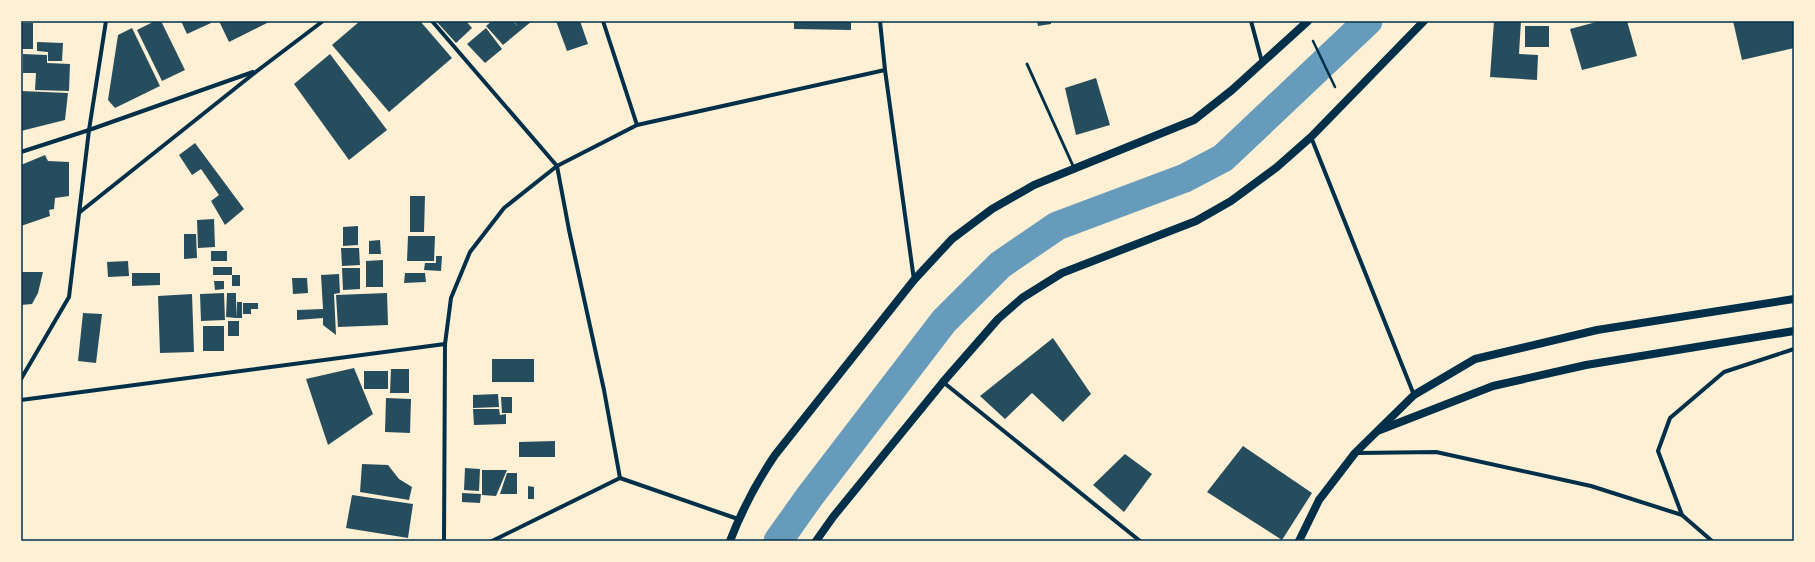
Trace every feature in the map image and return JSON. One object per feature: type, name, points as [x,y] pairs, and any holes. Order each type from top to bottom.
[{"type":"main road","points":[[730,541],[738,519],[759,478],[775,455],[914,280],[952,239],[1016,194],[1194,120],[1232,90],[1308,21]]},
{"type":"main road","points":[[816,541],[833,517],[943,382],[998,319],[1022,298],[1041,284],[1062,272],[1212,213],[1253,186],[1311,137],[1424,21]]},
{"type":"main road","points":[[1299,541],[1319,500],[1355,453],[1375,432],[1414,395],[1475,359],[1597,330],[1794,299]]},
{"type":"main road","points":[[1375,432],[1493,386],[1586,365],[1794,331]]},
{"type":"street","points":[[21,379],[69,297],[89,130],[106,21]]},
{"type":"street","points":[[80,212],[257,71],[323,21]]},
{"type":"street","points":[[432,21],[557,166],[569,230],[604,390],[620,478]]},
{"type":"street","points":[[603,21],[638,125]]},
{"type":"street","points":[[880,21],[885,70],[914,280]]},
{"type":"street","points":[[1251,21],[1262,62]]},
{"type":"street","points":[[444,541],[445,344],[451,298],[470,252],[504,208],[557,166],[638,125],[885,70]]},
{"type":"street","points":[[21,152],[89,130],[257,71]]},
{"type":"street","points":[[1311,137],[1414,395]]},
{"type":"street","points":[[21,400],[445,344]]},
{"type":"street","points":[[1682,515],[1658,451],[1670,418],[1724,372],[1794,349]]},
{"type":"street","points":[[943,382],[1140,541]]},
{"type":"street","points":[[1355,453],[1436,452],[1591,486],[1682,515],[1712,541]]},
{"type":"street","points":[[492,541],[620,478],[738,519]]},
{"type":"lane","points":[[1027,64],[1074,169]]},
{"type":"path","points":[[1312,39],[1333,83]]},
{"type":"building","points":[[155,21],[161,21],[185,70],[162,81],[137,30]]},
{"type":"building","points":[[181,21],[210,21],[211,23],[187,34]]},
{"type":"building","points":[[219,21],[271,21],[229,42]]},
{"type":"building","points":[[360,21],[420,21],[452,58],[389,112],[332,45]]},
{"type":"building","points":[[436,21],[466,21],[472,28],[456,43]]},
{"type":"building","points":[[492,21],[513,21],[517,26],[514,21],[532,21],[503,45],[486,26]]},
{"type":"building","points":[[556,21],[580,21],[588,44],[567,51]]},
{"type":"building","points":[[794,21],[851,21],[851,30],[794,29]]},
{"type":"building","points":[[1037,21],[1051,21],[1051,24],[1038,26]]},
{"type":"building","points":[[1494,21],[1521,21],[1519,54],[1538,55],[1537,80],[1490,77]]},
{"type":"building","points":[[1600,21],[1627,21],[1637,56],[1582,70],[1570,29]]},
{"type":"building","points":[[1733,21],[1794,21],[1794,48],[1742,60]]},
{"type":"building","points":[[21,23],[33,23],[33,49],[21,49]]},
{"type":"building","points":[[1525,26],[1549,26],[1549,47],[1525,47]]},
{"type":"building","points":[[132,28],[160,86],[115,108],[108,100],[118,35]]},
{"type":"building","points":[[486,28],[502,49],[485,63],[467,44]]},
{"type":"building","points":[[37,42],[63,43],[62,61],[48,61],[48,52],[37,51]]},
{"type":"building","points":[[23,54],[47,55],[47,63],[70,64],[69,91],[35,90],[36,73],[23,73]]},
{"type":"building","points":[[330,54],[387,130],[349,160],[294,84]]},
{"type":"building","points":[[1096,78],[1110,125],[1076,135],[1065,88]]},
{"type":"building","points":[[21,91],[68,93],[65,120],[21,131]]},
{"type":"building","points":[[195,143],[244,209],[225,225],[211,201],[219,195],[201,169],[192,175],[179,155]]},
{"type":"building","points":[[45,155],[48,161],[69,162],[69,196],[55,198],[54,209],[49,210],[50,216],[21,226],[21,165]]},
{"type":"building","points":[[410,196],[425,196],[424,232],[410,232]]},
{"type":"building","points":[[214,219],[215,247],[198,248],[197,220]]},
{"type":"building","points":[[358,226],[358,245],[343,246],[343,227]]},
{"type":"building","points":[[184,234],[196,234],[197,258],[184,259]]},
{"type":"building","points":[[408,236],[435,236],[434,261],[407,261]]},
{"type":"building","points":[[380,240],[381,254],[369,254],[369,241]]},
{"type":"building","points":[[341,248],[359,248],[360,265],[342,266]]},
{"type":"building","points":[[211,251],[227,251],[227,261],[211,261]]},
{"type":"building","points":[[436,256],[442,256],[441,271],[424,270],[425,263],[436,263]]},
{"type":"building","points":[[383,260],[383,287],[366,287],[366,261]]},
{"type":"building","points":[[128,261],[129,276],[108,277],[107,262]]},
{"type":"building","points":[[213,267],[232,267],[232,275],[213,275]]},
{"type":"building","points":[[342,268],[360,268],[360,289],[343,290]]},
{"type":"building","points":[[21,272],[43,272],[38,293],[32,304],[21,305]]},
{"type":"building","points":[[132,273],[160,273],[160,285],[132,286]]},
{"type":"building","points":[[405,273],[425,273],[426,282],[404,283]]},
{"type":"building","points":[[339,274],[340,293],[334,294],[336,335],[323,325],[323,318],[297,320],[297,310],[323,309],[321,275]]},
{"type":"building","points":[[232,275],[240,275],[240,286],[232,286]]},
{"type":"building","points":[[292,278],[307,278],[308,293],[293,294]]},
{"type":"building","points":[[214,281],[224,281],[224,289],[215,290]]},
{"type":"building","points":[[224,293],[225,320],[201,321],[200,294]]},
{"type":"building","points":[[227,293],[236,293],[236,318],[226,317]]},
{"type":"building","points":[[387,293],[388,325],[338,327],[336,295]]},
{"type":"building","points":[[192,294],[194,352],[160,353],[158,296]]},
{"type":"building","points":[[237,302],[242,302],[242,318],[236,318]]},
{"type":"building","points":[[243,303],[258,303],[258,309],[251,309],[251,314],[243,314]]},
{"type":"building","points":[[83,313],[102,314],[96,363],[78,361]]},
{"type":"building","points":[[228,321],[239,321],[239,336],[228,336]]},
{"type":"building","points":[[203,326],[224,326],[224,351],[203,351]]},
{"type":"building","points":[[1053,338],[1091,394],[1063,422],[1032,393],[1005,419],[980,396]]},
{"type":"building","points":[[492,359],[534,359],[534,382],[492,382]]},
{"type":"building","points":[[354,368],[373,414],[328,445],[306,379]]},
{"type":"building","points":[[391,369],[409,369],[409,393],[390,393]]},
{"type":"building","points":[[364,371],[388,371],[388,389],[364,389]]},
{"type":"building","points":[[498,394],[499,407],[473,408],[473,395]]},
{"type":"building","points":[[501,397],[512,397],[512,413],[502,413]]},
{"type":"building","points":[[386,398],[411,399],[410,433],[385,432]]},
{"type":"building","points":[[473,409],[499,409],[500,415],[506,414],[506,424],[474,425]]},
{"type":"building","points":[[555,441],[555,457],[519,457],[519,442]]},
{"type":"building","points":[[1243,446],[1312,493],[1282,540],[1207,492]]},
{"type":"building","points":[[1125,454],[1152,474],[1124,512],[1093,485]]},
{"type":"building","points":[[362,464],[388,465],[399,479],[412,487],[409,500],[360,492]]},
{"type":"building","points":[[465,468],[480,469],[479,491],[464,490]]},
{"type":"building","points":[[482,470],[507,470],[496,496],[482,495]]},
{"type":"building","points":[[507,473],[517,473],[517,494],[500,494]]},
{"type":"building","points":[[528,486],[534,487],[534,499],[528,499]]},
{"type":"building","points":[[462,493],[481,494],[480,503],[462,502]]},
{"type":"building","points":[[352,495],[413,504],[408,538],[346,528]]},
{"type":"waterway","points":[[778,541],[810,496],[944,321],[1000,265],[1057,226],[1185,178],[1223,158],[1368,21]]}]
